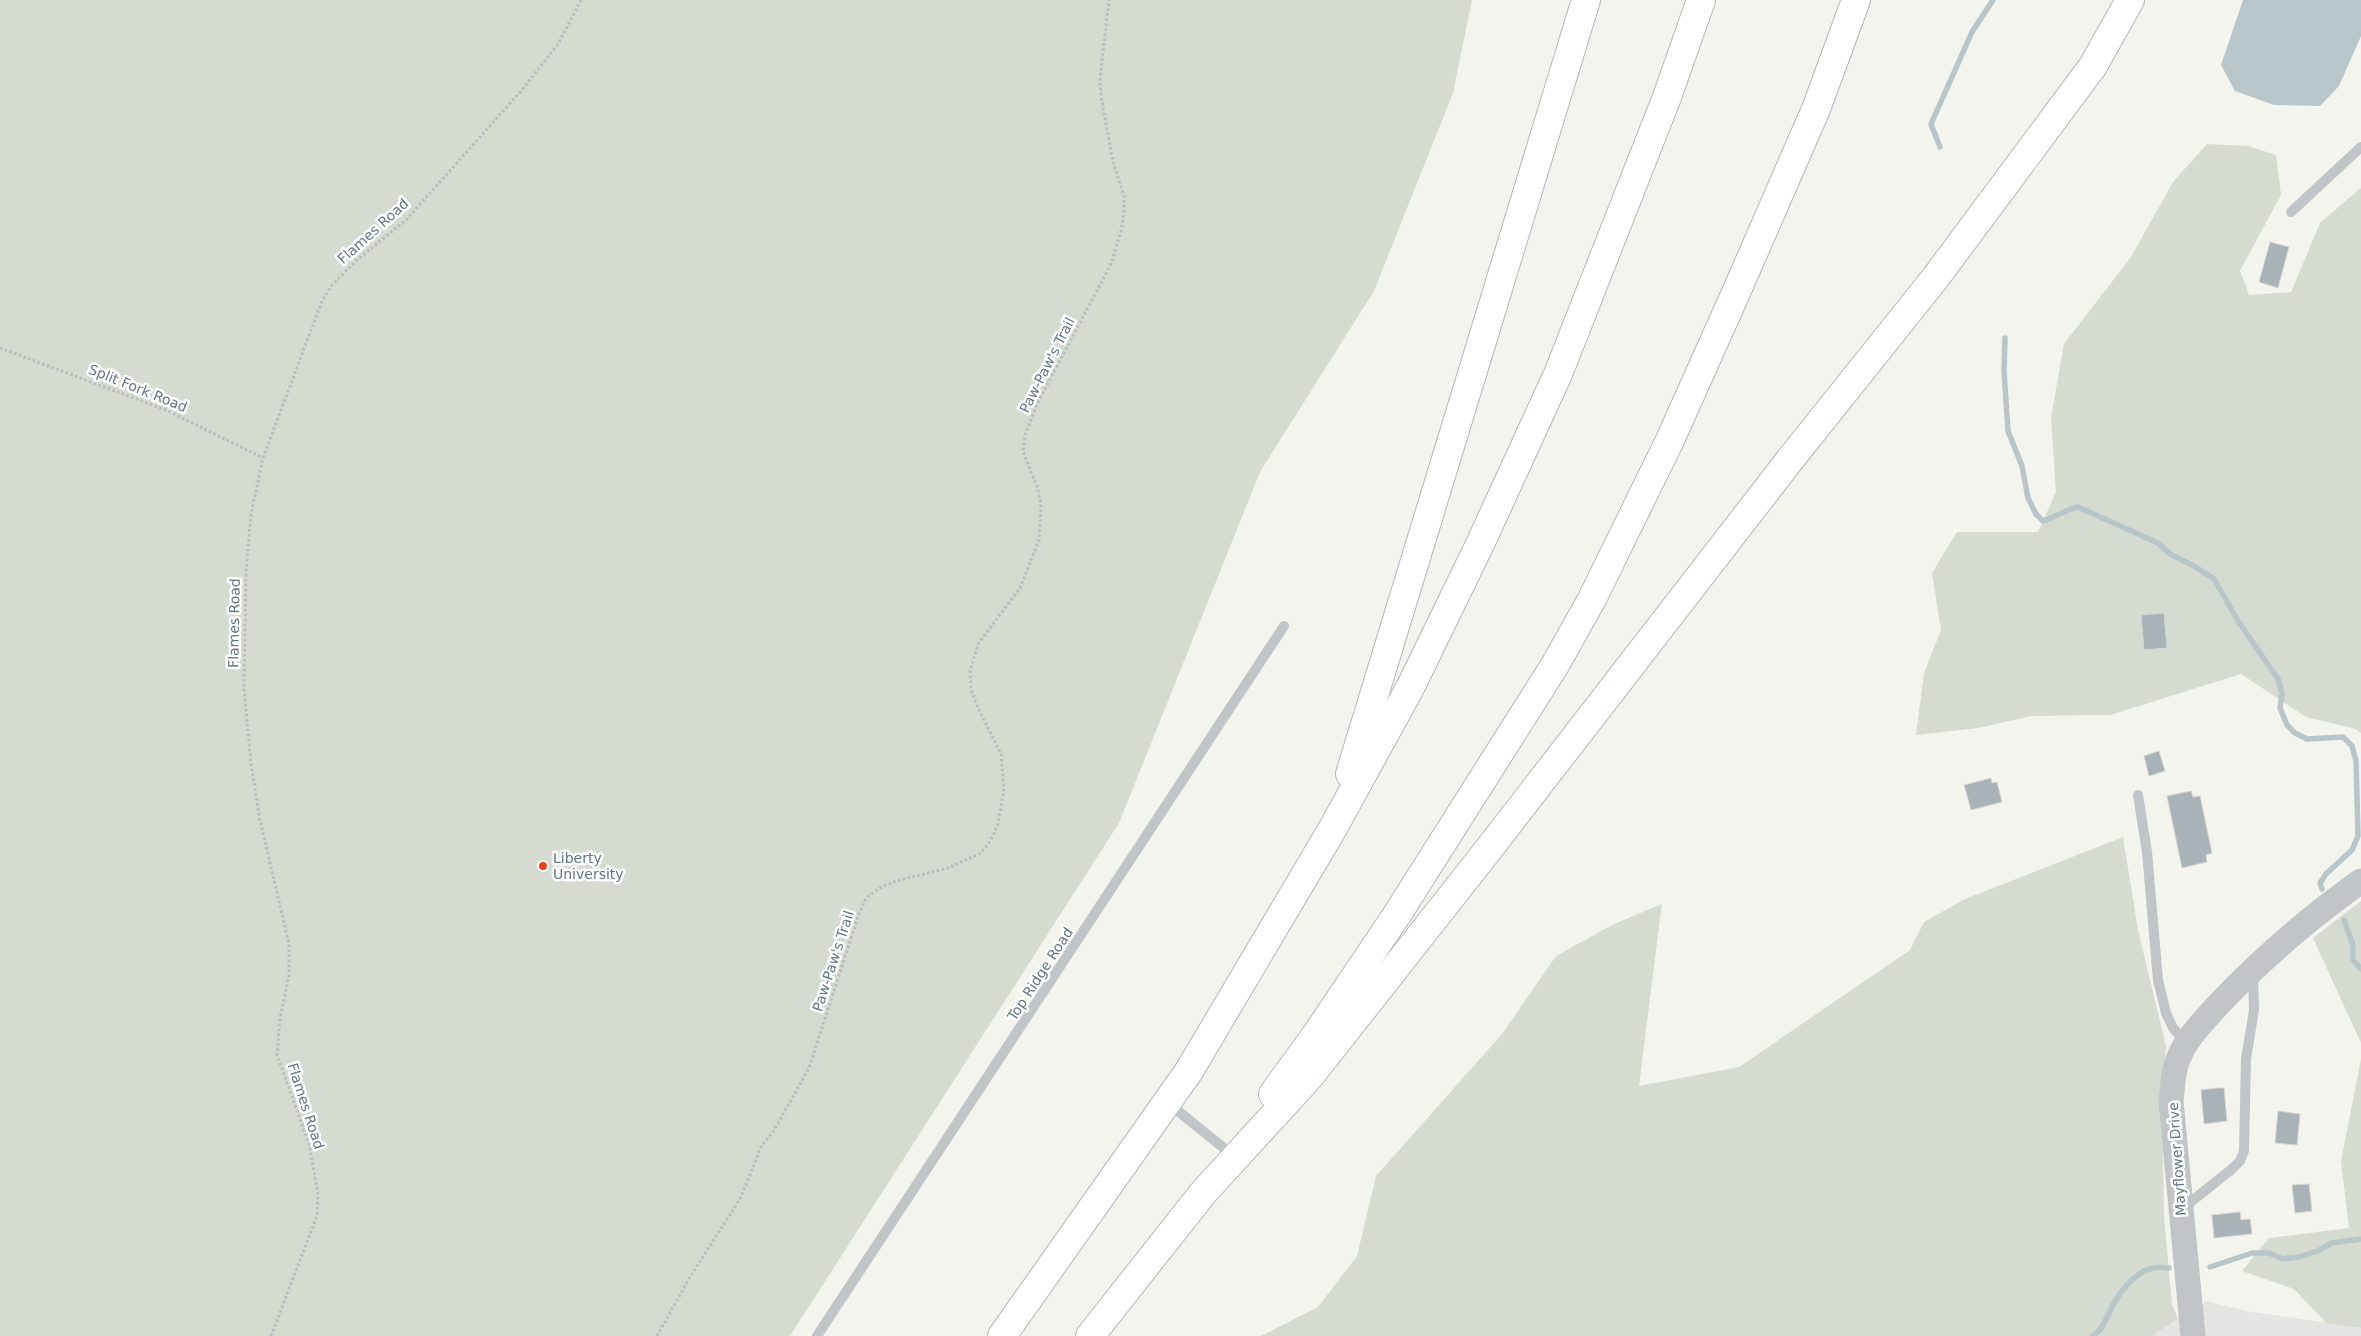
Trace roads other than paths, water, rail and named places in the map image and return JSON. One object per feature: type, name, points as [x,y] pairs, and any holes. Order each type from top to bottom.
[{"type":"highway","points":[[1333,828],[1586,0]]},
{"type":"highway","points":[[1002,1336],[1189,1071],[1333,828],[1411,686],[1485,533],[1558,374],[1667,97],[1701,0]]},
{"type":"highway","points":[[1203,1194],[1230,1153],[1316,1035],[1398,913],[1555,665],[1592,598],[1670,440],[1742,279],[1816,109],[1856,0]]},
{"type":"highway","points":[[1090,1336],[1203,1194],[1310,1076],[1795,453],[1936,277],[2093,66],[2130,0]]},
{"type":"street","name":"Mayflower Drive","points":[[2193,1336],[2171,1101],[2175,1071],[2181,1053],[2195,1031],[2253,970],[2324,907],[2361,881]]},
{"type":"lane","points":[[2292,212],[2361,146]]},
{"type":"lane","name":"Top Ridge Road","points":[[817,1336],[1284,626]]},
{"type":"lane","points":[[2138,795],[2147,852],[2158,980],[2166,1013],[2173,1028],[2187,1044]]},
{"type":"lane","points":[[2180,1210],[2232,1169],[2240,1161],[2244,1151],[2246,1059],[2254,1010],[2253,970]]},
{"type":"lane","points":[[1167,1102],[1230,1153]]},
{"type":"waterway","points":[[1940,147],[1931,124],[1972,32],[1993,0]]},
{"type":"waterway","points":[[2005,338],[2004,371],[2008,431],[2022,466],[2028,498],[2036,514],[2043,521],[2078,507],[2158,543],[2170,554],[2214,579],[2238,621],[2278,679],[2282,693],[2280,708],[2287,725],[2295,733],[2307,739],[2343,737],[2352,746],[2356,761],[2358,836],[2352,850],[2326,874],[2320,883],[2322,889]]},
{"type":"waterway","points":[[2344,920],[2353,945],[2353,960],[2361,969]]},
{"type":"waterway","points":[[2210,1267],[2252,1253],[2269,1253],[2283,1259],[2299,1257],[2318,1251],[2332,1243],[2361,1239]]},
{"type":"waterway","points":[[2092,1336],[2101,1329],[2117,1298],[2133,1279],[2146,1270],[2169,1268]]},
{"type":"place","name":"Liberty University","points":[[543,866]]}]
